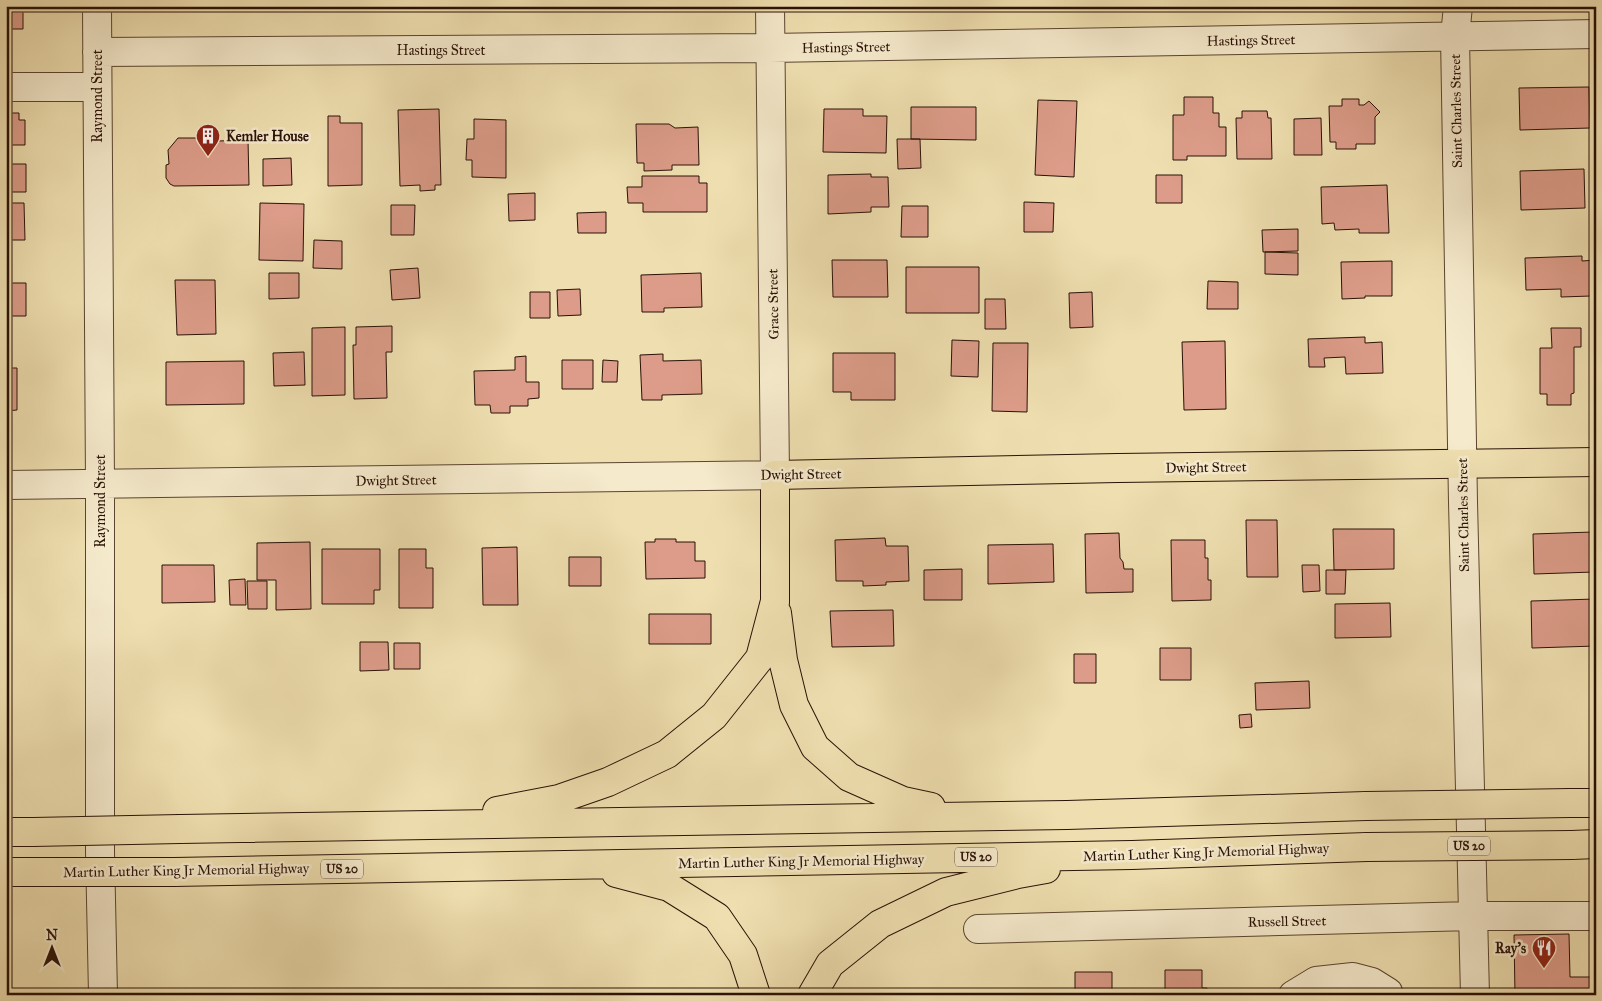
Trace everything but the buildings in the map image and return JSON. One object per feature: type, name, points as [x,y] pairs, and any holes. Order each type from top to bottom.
[{"type":"main road","name":"Dwight Street","points":[[774,474],[1596,462]]},
{"type":"main road","name":"Grace Street","points":[[774,474],[775,601]]},
{"type":"main road","points":[[775,601],[783,660],[794,705],[815,747],[849,777],[903,801],[973,816]]},
{"type":"main road","points":[[424,825],[559,800],[608,782],[667,754],[714,716],[760,658],[775,601]]},
{"type":"main road","points":[[6,832],[973,816],[1366,806],[1583,803]]},
{"type":"main road","name":"Martin Luther King Jr Memorial Highway","points":[[6,872],[174,872],[1584,844]]},
{"type":"main road","points":[[812,995],[830,964],[880,924],[946,892],[1018,874],[1132,854]]},
{"type":"main road","points":[[586,864],[669,887],[716,917],[743,955],[756,995]]},
{"type":"street","name":"Raymond Street","points":[[97,6],[100,852],[103,995]]},
{"type":"street","name":"Grace Street","points":[[770,6],[774,474]]},
{"type":"street","name":"Saint Charles Street","points":[[1447,6],[1455,36]]},
{"type":"street","name":"Saint Charles Street","points":[[1458,6],[1455,36],[1474,995]]},
{"type":"street","name":"Hastings Street","points":[[97,52],[770,48],[1596,34]]},
{"type":"street","points":[[6,87],[98,87]]},
{"type":"street","name":"Dwight Street","points":[[6,485],[774,474]]},
{"type":"street","name":"Russell Street","points":[[978,929],[1472,916],[1596,916]]},
{"type":"street","points":[[1294,995],[1316,981],[1353,977],[1372,982],[1388,992],[1388,995]]},
{"type":"place","name":"Kemler House","points":[[208,157]]},
{"type":"place","name":"Ray's","points":[[1544,969]]}]
